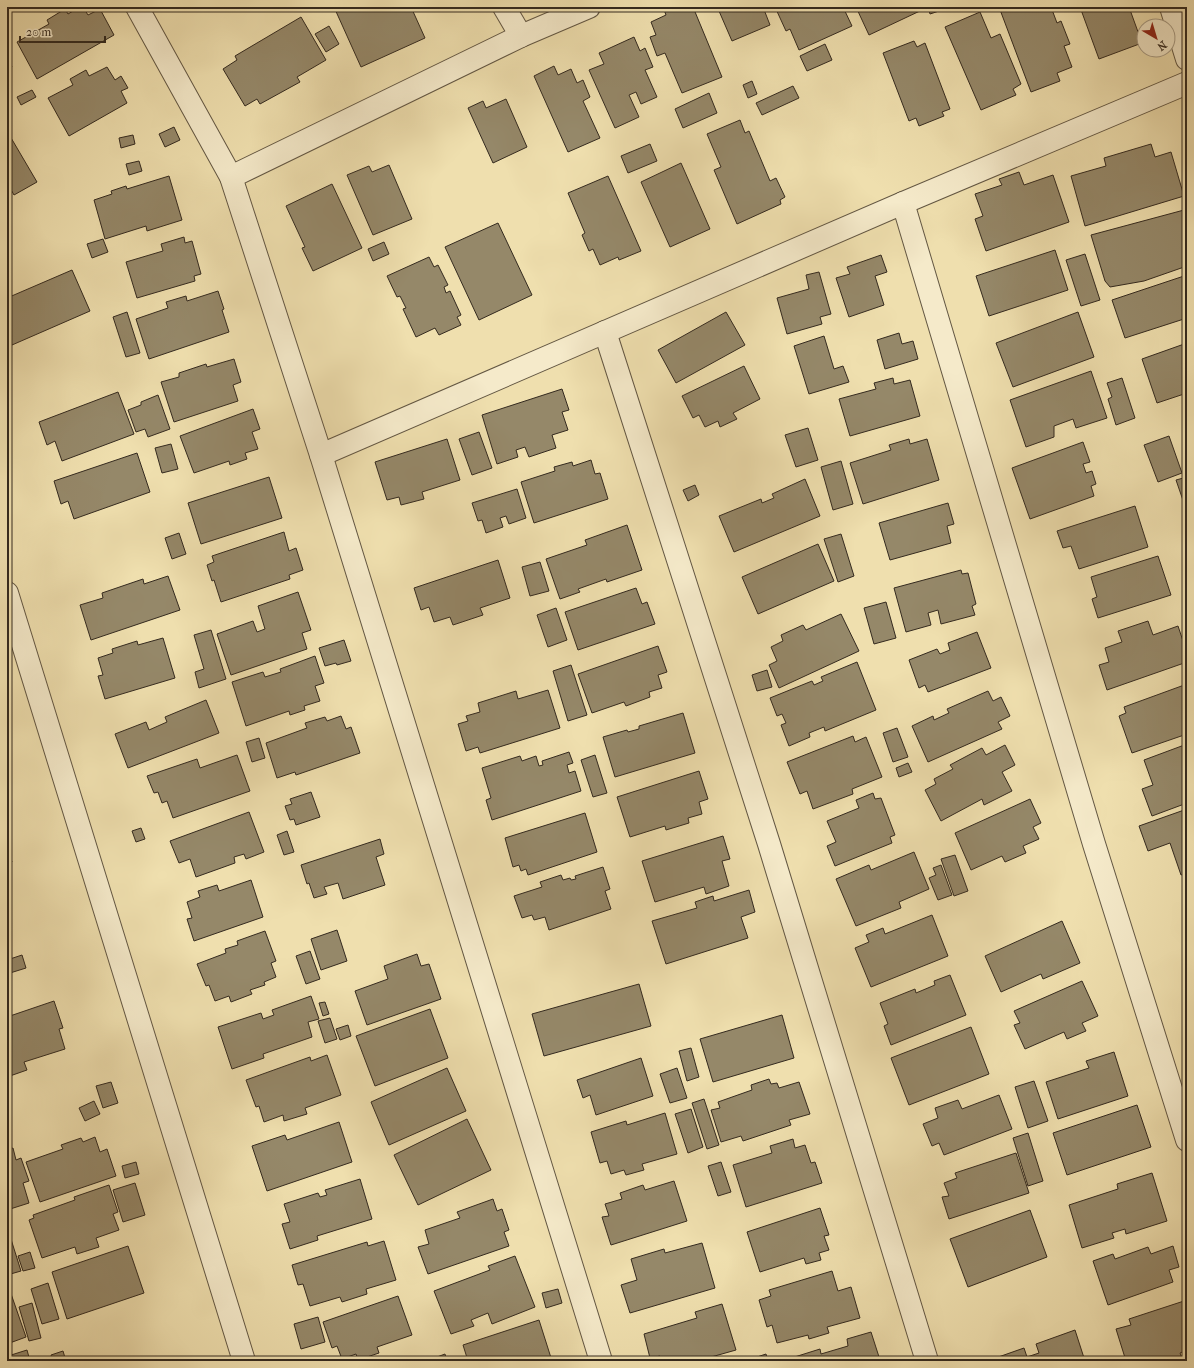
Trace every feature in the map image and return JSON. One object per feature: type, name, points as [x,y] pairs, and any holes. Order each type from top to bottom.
[{"type":"street","points":[[138,7],[231,177],[321,455],[601,1361]]},
{"type":"street","points":[[504,7],[520,36]]},
{"type":"street","points":[[231,177],[520,36],[589,7]]},
{"type":"street","points":[[1171,7],[1187,59]]},
{"type":"street","points":[[321,455],[903,203],[1187,83]]},
{"type":"street","points":[[903,203],[1094,844],[1187,1140]]},
{"type":"street","points":[[605,332],[771,851],[927,1361]]},
{"type":"street","points":[[7,593],[244,1361]]},
{"type":"building","points":[[7,7],[18,7],[7,13]]},
{"type":"building","points":[[80,7],[83,7],[88,15],[100,9],[114,35],[37,79],[17,42],[49,24],[47,20],[65,9],[68,14]]},
{"type":"building","points":[[334,7],[411,7],[425,38],[361,67]]},
{"type":"building","points":[[663,7],[693,7],[722,77],[682,93],[665,53],[657,56],[650,37],[656,35],[651,22],[666,15]]},
{"type":"building","points":[[729,7],[763,7],[770,25],[732,41],[719,11]]},
{"type":"building","points":[[775,7],[843,7],[852,26],[799,50],[790,29],[786,31]]},
{"type":"building","points":[[856,7],[920,7],[922,10],[869,35]]},
{"type":"building","points":[[928,7],[941,7],[942,10],[930,14]]},
{"type":"building","points":[[999,7],[1051,7],[1057,23],[1061,21],[1070,44],[1064,46],[1072,67],[1057,73],[1060,81],[1031,92]]},
{"type":"building","points":[[1080,7],[1129,7],[1136,26],[1136,45],[1099,59]]},
{"type":"building","points":[[980,12],[991,38],[1000,34],[1021,84],[1013,89],[1016,95],[981,110],[945,27]]},
{"type":"building","points":[[301,17],[326,60],[297,77],[300,82],[260,104],[257,99],[245,106],[223,69],[237,60],[235,56]]},
{"type":"building","points":[[329,26],[339,44],[326,52],[315,34]]},
{"type":"building","points":[[634,37],[640,51],[645,48],[653,67],[645,70],[657,97],[641,104],[636,92],[629,95],[639,117],[615,128],[589,70],[604,64],[599,53]]},
{"type":"building","points":[[914,41],[917,47],[925,43],[950,109],[942,112],[944,116],[919,126],[916,118],[909,121],[883,53]]},
{"type":"building","points":[[825,44],[832,60],[807,71],[800,56]]},
{"type":"building","points":[[7,58],[12,67],[7,69]]},
{"type":"building","points":[[554,66],[558,75],[571,69],[577,83],[583,80],[590,97],[583,101],[600,138],[568,152],[534,76]]},
{"type":"building","points":[[107,67],[115,80],[121,76],[128,88],[121,91],[127,103],[69,136],[48,98],[73,85],[70,79],[86,70],[89,76]]},
{"type":"building","points":[[752,81],[757,94],[748,98],[743,85]]},
{"type":"building","points":[[793,86],[799,98],[762,115],[756,103]]},
{"type":"building","points":[[32,90],[36,97],[21,105],[17,97]]},
{"type":"building","points":[[709,93],[717,113],[683,128],[675,109]]},
{"type":"building","points":[[506,99],[527,147],[493,163],[468,108],[483,101],[486,108]]},
{"type":"building","points":[[740,120],[745,133],[749,131],[770,181],[776,178],[785,197],[780,200],[781,204],[737,224],[714,170],[721,167],[707,134]]},
{"type":"building","points":[[174,127],[180,140],[165,147],[159,134]]},
{"type":"building","points":[[7,131],[37,182],[14,195],[9,186],[7,188]]},
{"type":"building","points":[[133,135],[135,144],[121,148],[119,138]]},
{"type":"building","points":[[650,144],[657,161],[628,173],[621,156]]},
{"type":"building","points":[[1151,144],[1155,157],[1171,152],[1184,196],[1085,226],[1071,176],[1106,166],[1104,158]]},
{"type":"building","points":[[139,161],[142,171],[129,175],[126,164]]},
{"type":"building","points":[[681,163],[710,229],[670,247],[641,182]]},
{"type":"building","points":[[389,165],[412,219],[373,235],[347,175],[369,166],[372,172]]},
{"type":"building","points":[[1019,172],[1024,185],[1053,175],[1069,222],[986,251],[975,219],[983,216],[975,194],[1002,185],[999,179]]},
{"type":"building","points":[[169,176],[182,220],[147,231],[146,226],[105,239],[94,200],[112,194],[111,191],[126,186],[127,189]]},
{"type":"building","points":[[608,176],[641,251],[619,260],[618,257],[600,265],[593,249],[589,251],[582,235],[585,233],[568,193]]},
{"type":"building","points":[[332,184],[362,248],[313,271],[302,248],[305,247],[286,206]]},
{"type":"building","points":[[1184,210],[1187,225],[1187,266],[1144,281],[1110,287],[1105,281],[1091,235]]},
{"type":"building","points":[[498,223],[532,295],[479,320],[445,247]]},
{"type":"building","points":[[184,237],[185,243],[192,241],[201,274],[194,276],[195,281],[137,298],[126,262],[163,251],[161,244]]},
{"type":"building","points":[[103,239],[108,252],[92,258],[87,244]]},
{"type":"building","points":[[384,242],[389,254],[373,261],[368,249]]},
{"type":"building","points":[[1055,250],[1068,290],[989,316],[976,276]]},
{"type":"building","points":[[1085,254],[1100,300],[1081,306],[1066,260]]},
{"type":"building","points":[[881,255],[887,272],[875,276],[884,305],[849,317],[836,278],[850,274],[847,267]]},
{"type":"building","points":[[429,257],[434,267],[438,265],[448,285],[444,287],[446,293],[450,291],[461,315],[457,317],[461,325],[439,335],[435,328],[416,337],[403,309],[406,308],[400,296],[397,297],[387,276]]},
{"type":"building","points":[[72,270],[90,311],[12,345],[7,333],[7,298]]},
{"type":"building","points":[[819,272],[831,314],[820,317],[822,324],[787,334],[777,298],[809,289],[806,275]]},
{"type":"building","points":[[1184,276],[1187,285],[1187,318],[1125,338],[1112,300]]},
{"type":"building","points":[[218,291],[229,332],[149,359],[136,319],[168,308],[166,302],[186,296],[187,301]]},
{"type":"building","points":[[127,312],[140,353],[126,357],[113,317]]},
{"type":"building","points":[[726,312],[745,345],[676,383],[658,350]]},
{"type":"building","points":[[1078,312],[1094,357],[1013,387],[996,343]]},
{"type":"building","points":[[899,333],[902,344],[913,341],[918,359],[885,369],[877,340]]},
{"type":"building","points":[[824,336],[834,369],[843,366],[849,382],[809,394],[794,346]]},
{"type":"building","points":[[1187,343],[1187,403],[1184,394],[1157,403],[1142,359]]},
{"type":"building","points":[[234,359],[241,382],[233,385],[238,401],[174,422],[161,382],[179,377],[179,373],[206,364],[207,367]]},
{"type":"building","points":[[744,366],[760,399],[733,413],[737,419],[720,427],[718,421],[705,427],[699,415],[693,418],[682,396]]},
{"type":"building","points":[[1091,371],[1107,418],[1076,428],[1073,419],[1054,426],[1054,437],[1026,447],[1010,400]]},
{"type":"building","points":[[893,378],[894,384],[910,380],[920,416],[850,436],[839,399],[876,389],[874,383]]},
{"type":"building","points":[[1122,378],[1135,418],[1116,425],[1108,399],[1112,397],[1107,383]]},
{"type":"building","points":[[562,389],[569,410],[562,412],[568,430],[552,435],[556,448],[529,457],[525,447],[516,450],[518,457],[497,464],[482,415]]},
{"type":"building","points":[[118,392],[134,434],[62,461],[55,441],[47,445],[39,422]]},
{"type":"building","points":[[158,395],[170,429],[148,437],[145,429],[136,432],[128,410],[141,405],[141,402]]},
{"type":"building","points":[[253,409],[260,429],[252,432],[258,449],[245,453],[247,459],[230,465],[229,461],[194,473],[180,436]]},
{"type":"building","points":[[808,428],[818,460],[796,467],[785,435]]},
{"type":"building","points":[[479,432],[492,468],[472,475],[459,439]]},
{"type":"building","points":[[1169,436],[1182,473],[1158,482],[1144,445]]},
{"type":"building","points":[[447,439],[460,480],[422,492],[424,499],[401,505],[399,497],[387,500],[375,462]]},
{"type":"building","points":[[909,439],[910,444],[927,439],[939,480],[863,504],[850,463],[891,450],[889,445]]},
{"type":"building","points":[[1083,442],[1090,462],[1083,464],[1086,473],[1092,471],[1096,484],[1091,486],[1094,496],[1030,519],[1012,468]]},
{"type":"building","points":[[171,444],[178,469],[162,473],[155,448]]},
{"type":"building","points":[[137,453],[150,492],[74,519],[68,501],[61,504],[54,481]]},
{"type":"building","points":[[591,460],[595,474],[600,473],[608,499],[534,523],[521,482],[555,471],[554,467],[572,462],[573,466]]},
{"type":"building","points":[[841,461],[853,504],[833,510],[821,467]]},
{"type":"building","points":[[269,477],[282,518],[201,544],[188,503]]},
{"type":"building","points":[[1187,477],[1187,512],[1176,480]]},
{"type":"building","points":[[805,479],[820,516],[734,552],[719,516],[761,499],[762,503],[774,498],[772,494]]},
{"type":"building","points":[[695,485],[699,495],[688,501],[683,490]]},
{"type":"building","points":[[517,489],[526,518],[509,524],[506,516],[500,518],[503,527],[486,533],[482,520],[478,521],[472,503]]},
{"type":"building","points":[[948,503],[954,524],[947,526],[951,543],[890,560],[879,523]]},
{"type":"building","points":[[1135,506],[1148,547],[1079,569],[1071,546],[1063,548],[1057,531]]},
{"type":"building","points":[[627,525],[642,570],[607,582],[606,579],[578,589],[580,592],[560,599],[546,559],[587,545],[585,540]]},
{"type":"building","points":[[284,532],[289,551],[296,548],[303,570],[289,575],[290,579],[221,602],[214,580],[212,581],[207,565],[214,562],[212,556]]},
{"type":"building","points":[[179,533],[186,554],[172,559],[165,538]]},
{"type":"building","points":[[841,534],[854,576],[838,582],[824,539]]},
{"type":"building","points":[[818,544],[834,581],[758,614],[742,577]]},
{"type":"building","points":[[1158,556],[1171,595],[1098,618],[1092,599],[1097,597],[1091,577]]},
{"type":"building","points":[[498,560],[510,598],[480,608],[483,615],[453,625],[450,617],[434,622],[429,607],[421,610],[414,588]]},
{"type":"building","points":[[540,562],[549,591],[530,596],[522,567]]},
{"type":"building","points":[[961,570],[962,574],[968,573],[976,604],[972,606],[975,615],[941,624],[938,610],[928,613],[931,625],[906,632],[894,588]]},
{"type":"building","points":[[168,576],[180,610],[91,640],[80,605],[103,598],[102,593],[143,579],[144,584]]},
{"type":"building","points":[[636,588],[642,604],[647,602],[655,624],[578,650],[565,612]]},
{"type":"building","points":[[298,592],[311,630],[302,633],[307,649],[231,675],[217,634],[253,621],[257,632],[265,629],[258,606]]},
{"type":"building","points":[[886,602],[896,638],[874,644],[864,608]]},
{"type":"building","points":[[556,608],[567,640],[548,647],[537,615]]},
{"type":"building","points":[[841,614],[859,651],[779,688],[769,665],[777,661],[771,647],[783,641],[781,635],[803,625],[806,630]]},
{"type":"building","points":[[1148,621],[1153,635],[1178,626],[1187,653],[1187,662],[1107,690],[1099,665],[1109,662],[1105,648],[1122,642],[1118,631]]},
{"type":"building","points":[[211,630],[226,679],[199,688],[195,672],[204,669],[194,635]]},
{"type":"building","points":[[977,632],[991,668],[928,692],[925,685],[919,688],[909,660],[937,649],[940,654],[950,650],[948,643]]},
{"type":"building","points":[[163,638],[175,678],[105,699],[98,676],[103,675],[98,658],[113,653],[112,649],[137,641],[138,645]]},
{"type":"building","points":[[344,640],[351,661],[337,665],[336,663],[325,666],[319,648]]},
{"type":"building","points":[[658,646],[667,672],[658,675],[662,688],[649,692],[650,697],[626,706],[624,702],[592,713],[578,674]]},
{"type":"building","points":[[315,656],[324,683],[315,686],[320,701],[304,706],[305,710],[290,715],[289,711],[246,726],[232,682],[263,672],[265,677],[281,672],[280,669]]},
{"type":"building","points":[[857,662],[876,710],[825,731],[824,727],[809,733],[810,737],[789,746],[781,725],[786,723],[782,714],[777,716],[770,698],[812,681],[814,685],[823,681],[821,677]]},
{"type":"building","points":[[571,665],[587,715],[568,721],[553,671]]},
{"type":"building","points":[[767,670],[772,687],[757,691],[752,675]]},
{"type":"building","points":[[1187,684],[1187,734],[1132,753],[1119,716],[1126,713],[1124,707]]},
{"type":"building","points":[[548,690],[560,728],[480,753],[478,747],[466,751],[458,724],[468,721],[466,716],[480,712],[478,703],[516,691],[518,699]]},
{"type":"building","points":[[988,691],[993,701],[1001,697],[1010,716],[998,722],[1002,729],[928,762],[912,726],[933,716],[934,720],[949,713],[947,709]]},
{"type":"building","points":[[206,700],[219,733],[128,768],[115,734],[146,722],[149,730],[167,722],[165,717]]},
{"type":"building","points":[[683,713],[695,753],[615,777],[603,737],[627,730],[628,732],[639,729],[639,726]]},
{"type":"building","points":[[341,716],[346,729],[351,727],[360,753],[296,775],[295,772],[277,778],[266,743],[307,728],[305,723],[325,717],[327,721]]},
{"type":"building","points":[[897,728],[908,757],[893,762],[883,733]]},
{"type":"building","points":[[853,736],[855,742],[866,737],[882,777],[852,789],[853,794],[813,809],[807,791],[800,794],[787,762]]},
{"type":"building","points":[[259,738],[265,758],[252,762],[246,742]]},
{"type":"building","points":[[1187,744],[1187,803],[1152,816],[1142,789],[1153,785],[1144,760]]},
{"type":"building","points":[[1005,745],[1015,765],[1002,772],[1012,791],[984,805],[982,799],[941,821],[925,790],[936,784],[934,779],[953,769],[950,765],[982,748],[986,755]]},
{"type":"building","points":[[569,752],[573,763],[567,765],[569,773],[575,771],[581,791],[492,820],[486,800],[491,798],[482,768],[520,756],[522,761],[536,756],[539,766],[543,765],[542,761]]},
{"type":"building","points":[[237,755],[250,791],[173,818],[167,801],[162,803],[158,792],[154,793],[147,776],[197,759],[200,768]]},
{"type":"building","points":[[595,755],[607,793],[593,797],[581,760]]},
{"type":"building","points":[[908,763],[912,772],[899,777],[896,768]]},
{"type":"building","points":[[699,771],[708,799],[699,802],[702,814],[688,818],[689,823],[666,830],[665,826],[630,837],[617,797]]},
{"type":"building","points":[[311,792],[320,817],[296,825],[294,819],[290,820],[285,806],[292,804],[290,799]]},
{"type":"building","points":[[873,793],[875,799],[881,798],[895,835],[890,837],[892,843],[835,866],[827,846],[836,842],[827,821],[859,808],[856,800]]},
{"type":"building","points":[[1030,799],[1041,823],[1033,827],[1039,839],[1023,846],[1026,853],[1005,862],[1002,856],[971,870],[955,833]]},
{"type":"building","points":[[1187,809],[1187,873],[1181,875],[1170,843],[1148,851],[1139,826]]},
{"type":"building","points":[[249,812],[264,852],[246,859],[244,854],[234,857],[235,863],[196,877],[190,859],[179,863],[170,841]]},
{"type":"building","points":[[585,813],[597,852],[528,875],[526,869],[521,871],[519,865],[513,867],[505,838]]},
{"type":"building","points":[[141,828],[145,839],[136,842],[132,831]]},
{"type":"building","points":[[287,831],[294,852],[284,855],[277,835]]},
{"type":"building","points":[[723,836],[730,859],[722,861],[729,886],[706,894],[704,887],[655,902],[642,861]]},
{"type":"building","points":[[380,839],[384,854],[376,857],[385,885],[343,899],[338,883],[324,887],[327,894],[314,898],[309,883],[307,884],[301,865]]},
{"type":"building","points":[[7,848],[12,862],[7,863]]},
{"type":"building","points":[[914,852],[929,889],[899,902],[901,908],[856,926],[836,879],[869,865],[871,870]]},
{"type":"building","points":[[955,855],[968,891],[954,896],[941,859]]},
{"type":"building","points":[[941,865],[952,895],[938,900],[929,878],[936,875],[933,868]]},
{"type":"building","points":[[603,867],[610,889],[605,891],[611,909],[549,930],[545,917],[534,920],[532,915],[522,918],[514,896],[542,887],[540,882],[561,875],[563,880],[570,878],[571,880],[576,879],[575,876]]},
{"type":"building","points":[[251,880],[263,917],[194,941],[187,919],[192,918],[187,902],[200,897],[198,891],[217,885],[219,891]]},
{"type":"building","points":[[749,890],[755,912],[741,917],[748,938],[666,964],[652,921],[697,908],[695,902],[713,896],[714,901]]},
{"type":"building","points":[[932,915],[948,956],[871,987],[855,948],[869,942],[866,935],[883,928],[885,934]]},
{"type":"building","points":[[1062,921],[1080,963],[1043,979],[1041,974],[1001,992],[985,956]]},
{"type":"building","points":[[7,928],[11,941],[7,943]]},
{"type":"building","points":[[337,930],[347,961],[321,970],[311,939]]},
{"type":"building","points":[[265,931],[276,961],[271,963],[276,977],[264,982],[265,985],[250,990],[252,994],[231,1002],[229,996],[215,1001],[209,985],[206,986],[197,964],[226,953],[225,949],[238,945],[237,941]]},
{"type":"building","points":[[310,951],[320,979],[306,984],[296,956]]},
{"type":"building","points":[[417,954],[421,966],[429,964],[441,999],[367,1025],[355,991],[388,979],[384,966]]},
{"type":"building","points":[[22,955],[26,968],[10,973],[7,960]]},
{"type":"building","points":[[950,975],[966,1015],[891,1045],[884,1026],[888,1024],[880,1003],[915,989],[916,993],[935,985],[934,981]]},
{"type":"building","points":[[1082,981],[1098,1016],[1082,1023],[1086,1031],[1067,1039],[1064,1032],[1025,1049],[1014,1025],[1020,1023],[1014,1011]]},
{"type":"building","points":[[639,984],[651,1026],[544,1056],[532,1014]]},
{"type":"building","points":[[311,996],[319,1019],[308,1022],[312,1037],[263,1054],[264,1058],[232,1069],[218,1027],[261,1013],[263,1019],[274,1015],[272,1010]]},
{"type":"building","points":[[54,1001],[63,1028],[59,1029],[65,1049],[24,1062],[27,1070],[7,1077],[7,1017]]},
{"type":"building","points":[[325,1002],[329,1014],[323,1016],[319,1003]]},
{"type":"building","points":[[430,1009],[448,1058],[375,1086],[356,1036]]},
{"type":"building","points":[[782,1015],[794,1058],[713,1082],[700,1039]]},
{"type":"building","points":[[330,1018],[337,1039],[325,1043],[318,1021]]},
{"type":"building","points":[[348,1025],[351,1036],[340,1040],[336,1029]]},
{"type":"building","points":[[971,1027],[989,1074],[909,1105],[891,1058]]},
{"type":"building","points":[[691,1048],[699,1077],[687,1081],[679,1051]]},
{"type":"building","points":[[1114,1052],[1128,1096],[1058,1119],[1046,1082],[1089,1068],[1086,1061]]},
{"type":"building","points":[[327,1055],[341,1095],[305,1108],[307,1114],[284,1121],[283,1115],[264,1122],[259,1106],[256,1107],[246,1080],[310,1057],[311,1061]]},
{"type":"building","points":[[641,1058],[653,1096],[596,1115],[590,1095],[583,1098],[577,1080]]},
{"type":"building","points":[[447,1068],[466,1111],[389,1145],[371,1102]]},
{"type":"building","points":[[677,1068],[687,1098],[670,1103],[660,1074]]},
{"type":"building","points":[[769,1079],[771,1084],[777,1083],[779,1088],[799,1082],[810,1114],[789,1120],[791,1125],[743,1141],[741,1136],[721,1142],[711,1110],[720,1108],[718,1102],[752,1090],[751,1085]]},
{"type":"building","points":[[1034,1081],[1048,1121],[1028,1128],[1015,1087]]},
{"type":"building","points":[[111,1082],[118,1103],[103,1108],[96,1086]]},
{"type":"building","points":[[999,1095],[1012,1129],[944,1155],[939,1143],[932,1146],[923,1124],[938,1118],[935,1108],[958,1100],[962,1109]]},
{"type":"building","points":[[704,1099],[719,1145],[707,1149],[692,1103]]},
{"type":"building","points":[[94,1101],[100,1114],[85,1121],[79,1108]]},
{"type":"building","points":[[1137,1105],[1151,1147],[1067,1175],[1053,1133]]},
{"type":"building","points":[[691,1109],[703,1147],[688,1153],[675,1114]]},
{"type":"building","points":[[665,1113],[677,1154],[642,1164],[644,1170],[626,1175],[624,1170],[611,1174],[607,1161],[600,1163],[591,1132],[626,1121],[627,1125]]},
{"type":"building","points":[[467,1119],[491,1170],[418,1205],[394,1155]]},
{"type":"building","points":[[339,1122],[352,1162],[267,1191],[252,1146],[285,1135],[287,1140]]},
{"type":"building","points":[[1028,1133],[1043,1181],[1028,1186],[1013,1138]]},
{"type":"building","points":[[95,1137],[100,1152],[107,1149],[116,1176],[40,1202],[26,1162],[63,1149],[61,1145],[81,1138],[83,1142]]},
{"type":"building","points":[[793,1139],[795,1148],[805,1145],[811,1163],[815,1162],[822,1183],[746,1207],[733,1165],[772,1153],[770,1146]]},
{"type":"building","points":[[13,1148],[16,1160],[21,1158],[29,1181],[23,1183],[29,1203],[7,1210],[7,1150]]},
{"type":"building","points":[[1016,1153],[1029,1193],[949,1219],[942,1197],[949,1196],[944,1183],[957,1178],[955,1173]]},
{"type":"building","points":[[136,1162],[139,1174],[125,1178],[122,1166]]},
{"type":"building","points":[[721,1162],[731,1192],[718,1196],[708,1166]]},
{"type":"building","points":[[1152,1173],[1167,1221],[1126,1234],[1125,1229],[1112,1233],[1114,1238],[1082,1248],[1069,1205],[1118,1189],[1117,1184]]},
{"type":"building","points":[[360,1179],[372,1219],[317,1236],[318,1240],[290,1249],[282,1224],[290,1222],[284,1204],[318,1193],[320,1197],[327,1195],[325,1190]]},
{"type":"building","points":[[674,1181],[687,1221],[611,1245],[602,1217],[609,1216],[605,1204],[622,1199],[620,1193],[643,1185],[645,1190]]},
{"type":"building","points":[[135,1183],[145,1215],[123,1222],[113,1190]]},
{"type":"building","points":[[109,1185],[118,1212],[113,1214],[119,1230],[96,1238],[99,1247],[77,1254],[75,1247],[42,1258],[29,1220],[34,1218],[33,1215],[75,1200],[74,1197]]},
{"type":"building","points":[[493,1199],[497,1211],[502,1209],[509,1230],[504,1232],[509,1246],[428,1274],[418,1247],[429,1244],[425,1230],[460,1218],[457,1212]]},
{"type":"building","points":[[820,1208],[829,1235],[824,1236],[829,1250],[819,1253],[821,1260],[806,1264],[804,1258],[760,1272],[747,1232]]},
{"type":"building","points":[[1030,1210],[1047,1257],[968,1287],[950,1239]]},
{"type":"building","points":[[10,1236],[21,1271],[7,1275],[7,1237]]},
{"type":"building","points":[[384,1241],[396,1280],[366,1289],[367,1294],[342,1302],[340,1297],[310,1306],[303,1284],[298,1285],[292,1265],[367,1242],[368,1246]]},
{"type":"building","points":[[702,1243],[715,1288],[630,1313],[621,1285],[637,1280],[631,1259],[664,1249],[665,1253]]},
{"type":"building","points":[[128,1246],[144,1293],[67,1319],[52,1272]]},
{"type":"building","points":[[1173,1246],[1179,1267],[1169,1270],[1173,1282],[1108,1305],[1093,1261],[1113,1254],[1115,1259],[1148,1247],[1151,1254]]},
{"type":"building","points":[[30,1252],[35,1268],[23,1271],[18,1256]]},
{"type":"building","points":[[515,1256],[535,1307],[492,1324],[488,1313],[471,1320],[474,1326],[451,1334],[434,1291],[490,1270],[488,1266]]},
{"type":"building","points":[[832,1271],[838,1291],[851,1287],[860,1318],[827,1327],[829,1333],[809,1339],[808,1335],[777,1343],[772,1325],[767,1327],[759,1300],[771,1296],[769,1290]]},
{"type":"building","points":[[48,1283],[59,1319],[42,1324],[31,1289]]},
{"type":"building","points":[[9,1288],[26,1337],[7,1344],[7,1289]]},
{"type":"building","points":[[558,1289],[562,1303],[546,1308],[542,1293]]},
{"type":"building","points":[[398,1296],[412,1335],[377,1347],[379,1353],[358,1360],[356,1354],[342,1359],[337,1346],[332,1348],[323,1322]]},
{"type":"building","points":[[1187,1300],[1187,1350],[1180,1353],[1182,1358],[1173,1361],[1126,1361],[1116,1329],[1131,1325],[1129,1319]]},
{"type":"building","points":[[32,1303],[41,1338],[29,1341],[19,1307]]},
{"type":"building","points":[[722,1304],[736,1350],[697,1361],[661,1361],[660,1356],[650,1358],[644,1334],[697,1318],[695,1312]]},
{"type":"building","points":[[318,1317],[325,1342],[301,1349],[294,1324]]},
{"type":"building","points":[[539,1320],[552,1361],[468,1361],[463,1345]]},
{"type":"building","points":[[1075,1330],[1085,1361],[987,1361],[1024,1348],[1027,1357],[1039,1353],[1036,1344]]},
{"type":"building","points":[[871,1332],[880,1360],[785,1361],[820,1349],[821,1354],[848,1346],[847,1339]]},
{"type":"building","points":[[27,1350],[30,1361],[7,1361],[7,1354],[8,1356]]},
{"type":"building","points":[[63,1351],[66,1361],[53,1361],[51,1355]]},
{"type":"building","points":[[445,1354],[447,1361],[438,1361],[437,1357]]},
{"type":"building","points":[[766,1354],[768,1361],[748,1360]]}]
